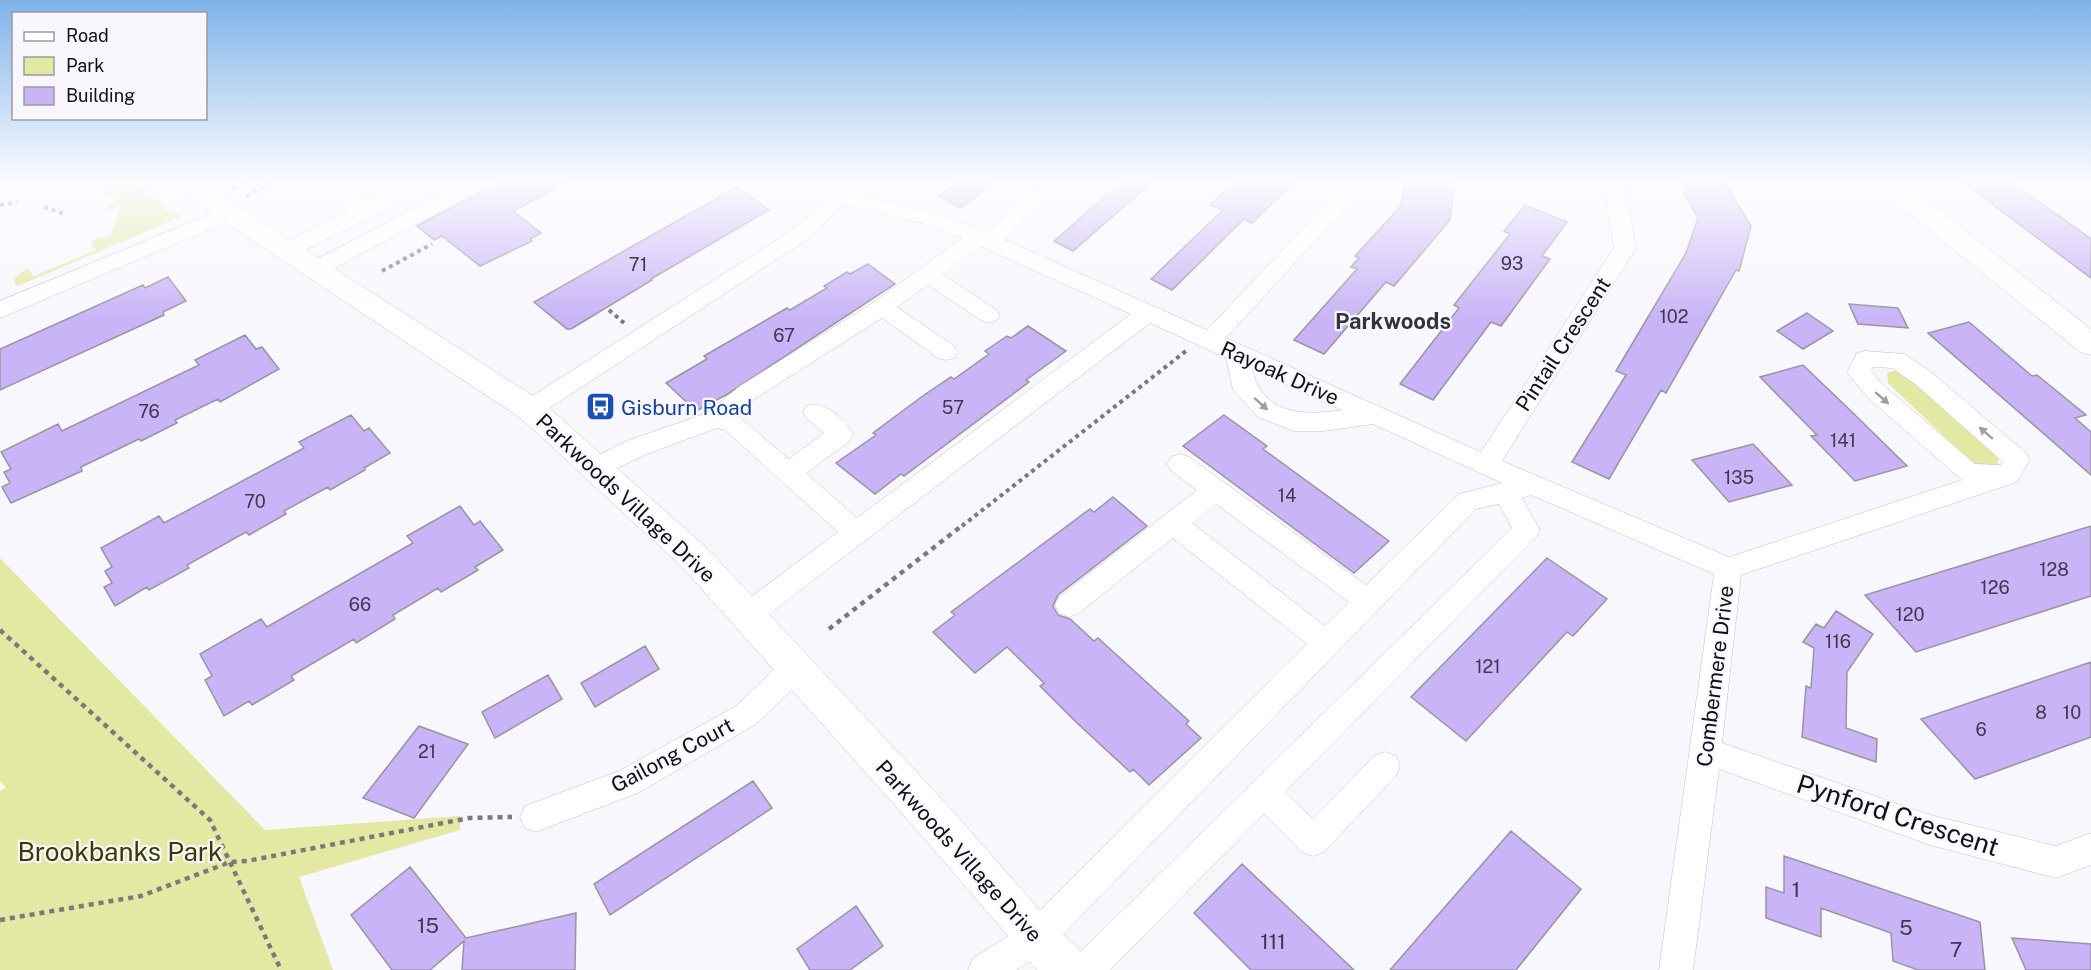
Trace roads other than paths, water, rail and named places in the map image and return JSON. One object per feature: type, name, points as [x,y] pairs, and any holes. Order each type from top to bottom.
[{"type":"main road","name":"Parkwoods Village Drive","points":[[254,228],[530,409],[695,558],[937,824],[1036,938],[1068,970]]},
{"type":"main road","points":[[1945,228],[2091,345]]},
{"type":"street","points":[[0,310],[194,228]]},
{"type":"street","points":[[287,250],[332,228]]},
{"type":"street","points":[[316,269],[393,228]]},
{"type":"street","points":[[530,409],[801,234],[806,228]]},
{"type":"street","name":"Rayoak Drive","points":[[955,228],[1486,465],[1519,488],[1728,568]]},
{"type":"street","points":[[596,468],[638,447],[716,419],[748,392],[882,307],[927,274],[984,240],[998,228]]},
{"type":"street","points":[[1205,339],[1314,228]]},
{"type":"street","name":"Pintail Crescent","points":[[1486,465],[1625,248],[1622,228]]},
{"type":"street","points":[[927,274],[989,315]]},
{"type":"street","points":[[882,307],[946,352]]},
{"type":"street","points":[[746,616],[1147,313]]},
{"type":"street","points":[[1237,353],[1245,390],[1267,411],[1293,422],[1324,422],[1374,415]]},
{"type":"street","points":[[1866,359],[1896,360],[1923,378],[2017,460],[2008,475],[1969,473],[1875,391],[1859,372],[1866,359]]},
{"type":"street","points":[[788,473],[841,434],[815,412]]},
{"type":"street","points":[[716,419],[732,422],[856,533]]},
{"type":"street","points":[[1180,464],[1368,601]]},
{"type":"street","name":"Combermere Drive","points":[[1676,970],[1728,568],[2008,475]]},
{"type":"street","points":[[984,970],[1036,938],[1468,501],[1519,488],[1527,530],[1086,970]]},
{"type":"street","points":[[1069,605],[1216,490]]},
{"type":"street","points":[[1173,523],[1326,644]]},
{"type":"street","name":"Gailong Court","points":[[536,817],[629,782],[746,715],[794,669]]},
{"type":"street","name":"Pynford Crescent","points":[[1706,751],[1930,830],[2056,862],[2091,849]]},
{"type":"street","points":[[1264,792],[1313,841],[1385,766]]},
{"type":"place","name":"Gisburn Road","points":[[600,407]]},
{"type":"district","name":"Parkwoods","points":[[1393,321]]},
{"type":"park label","name":"Brookbanks Park","points":[[120,851]]}]
